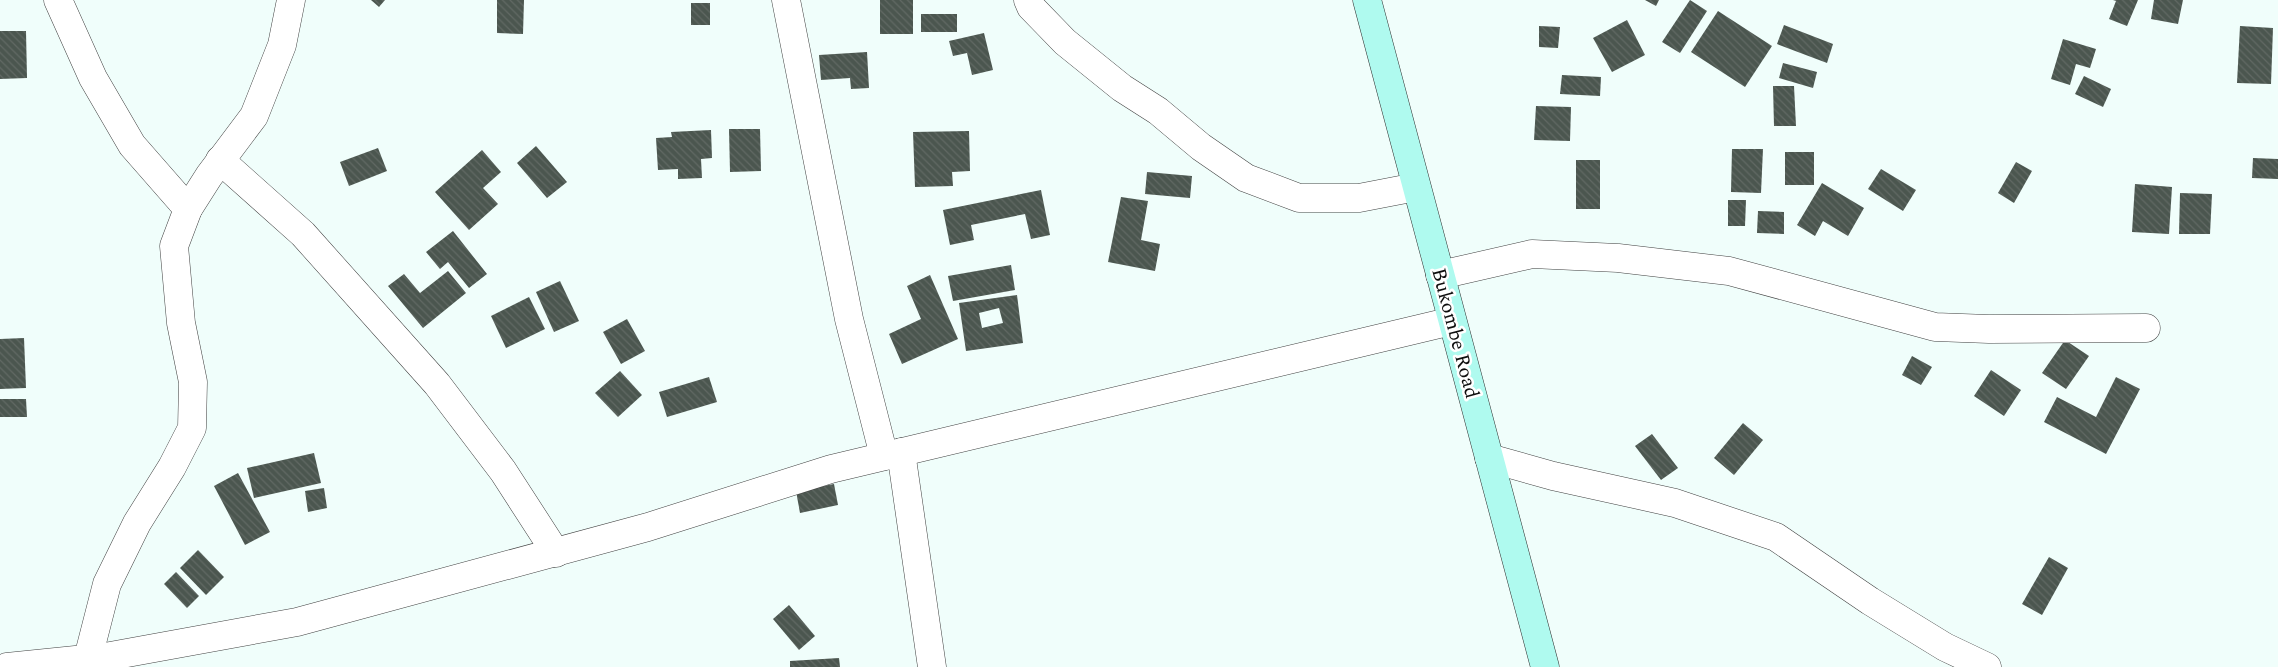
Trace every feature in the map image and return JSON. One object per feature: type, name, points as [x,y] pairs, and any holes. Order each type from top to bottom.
[{"type":"main road","name":"Bukombe Road","points":[[1366,0],[1545,667]]},
{"type":"street","points":[[58,0],[93,78],[132,144],[188,209]]},
{"type":"street","points":[[88,658],[107,584],[137,523],[172,467],[192,428],[193,382],[181,323],[174,246],[188,209],[220,160],[254,116],[282,46],[291,0]]},
{"type":"street","points":[[786,0],[849,319],[893,454],[932,667]]},
{"type":"street","points":[[1028,0],[1031,7],[1065,42],[1122,88],[1158,111],[1201,147],[1246,178],[1299,198],[1359,198],[1416,187]]},
{"type":"street","points":[[220,160],[303,234],[430,376],[503,471],[556,552]]},
{"type":"street","points":[[1440,276],[1532,254],[1618,258],[1729,270],[1935,327],[1989,329],[2146,328]]},
{"type":"street","points":[[7,667],[88,658],[297,622],[648,527],[831,469],[1452,321]]},
{"type":"street","points":[[1489,458],[1553,476],[1675,503],[1776,537],[1870,602],[1945,647],[1987,667]]},
{"type":"building","points":[[371,0],[385,0],[379,7]]},
{"type":"building","points":[[497,0],[524,0],[523,34],[497,33]]},
{"type":"building","points":[[880,0],[913,0],[913,34],[880,34]]},
{"type":"building","points":[[1645,0],[1659,0],[1656,6]]},
{"type":"building","points":[[1690,0],[1707,11],[1680,53],[1662,42]]},
{"type":"building","points":[[2113,0],[2138,0],[2127,26],[2109,19],[2116,1]]},
{"type":"building","points":[[2154,0],[2183,0],[2178,24],[2151,19]]},
{"type":"building","points":[[691,3],[710,3],[710,25],[691,25]]},
{"type":"building","points":[[1718,11],[1772,46],[1745,87],[1691,52]]},
{"type":"building","points":[[921,14],[957,14],[957,32],[921,32]]},
{"type":"building","points":[[1627,20],[1645,55],[1612,72],[1593,38]]},
{"type":"building","points":[[1784,25],[1833,44],[1827,63],[1777,44]]},
{"type":"building","points":[[1539,26],[1560,27],[1558,48],[1539,47]]},
{"type":"building","points":[[2240,26],[2273,28],[2271,84],[2237,83]]},
{"type":"building","points":[[0,31],[26,31],[27,78],[0,79]]},
{"type":"building","points":[[984,33],[993,70],[972,75],[967,53],[953,56],[949,41]]},
{"type":"building","points":[[2063,39],[2096,49],[2090,68],[2076,64],[2070,85],[2051,79]]},
{"type":"building","points":[[867,52],[869,88],[851,89],[850,78],[821,80],[819,55]]},
{"type":"building","points":[[1783,63],[1817,72],[1813,88],[1779,78]]},
{"type":"building","points":[[1562,75],[1601,77],[1600,96],[1560,94]]},
{"type":"building","points":[[2084,76],[2111,89],[2103,107],[2075,94]]},
{"type":"building","points":[[1773,86],[1794,86],[1796,126],[1774,126]]},
{"type":"building","points":[[1536,106],[1571,107],[1570,141],[1534,140]]},
{"type":"building","points":[[729,129],[760,129],[761,171],[730,172]]},
{"type":"building","points":[[711,130],[712,158],[701,159],[702,178],[678,179],[678,169],[658,170],[656,138],[672,137],[671,132]]},
{"type":"building","points":[[969,131],[970,171],[952,172],[953,186],[915,187],[913,132]]},
{"type":"building","points":[[536,146],[567,182],[547,198],[517,163]]},
{"type":"building","points":[[378,148],[387,171],[349,186],[340,162]]},
{"type":"building","points":[[1732,149],[1763,149],[1761,193],[1731,192]]},
{"type":"building","points":[[482,150],[501,172],[483,188],[498,204],[469,230],[435,192]]},
{"type":"building","points":[[1785,152],[1814,152],[1814,185],[1785,185]]},
{"type":"building","points":[[2253,158],[2278,159],[2278,179],[2252,178]]},
{"type":"building","points":[[1576,160],[1600,160],[1600,209],[1576,209]]},
{"type":"building","points":[[2016,162],[2032,171],[2014,203],[1998,193]]},
{"type":"building","points":[[1881,169],[1916,190],[1903,211],[1868,189]]},
{"type":"building","points":[[1147,172],[1192,176],[1190,198],[1145,194]]},
{"type":"building","points":[[1822,183],[1864,208],[1848,236],[1823,221],[1815,236],[1797,225]]},
{"type":"building","points":[[2135,184],[2172,187],[2169,234],[2132,232]]},
{"type":"building","points":[[1041,190],[1050,235],[1031,239],[1025,214],[971,225],[974,240],[950,245],[943,210]]},
{"type":"building","points":[[2180,193],[2212,194],[2210,234],[2179,234]]},
{"type":"building","points":[[1121,197],[1148,201],[1141,240],[1160,244],[1155,271],[1108,262]]},
{"type":"building","points":[[1728,200],[1746,200],[1745,226],[1728,226]]},
{"type":"building","points":[[1758,211],[1784,212],[1784,234],[1757,233]]},
{"type":"building","points":[[453,231],[487,274],[469,288],[448,262],[440,269],[426,252]]},
{"type":"building","points":[[1011,265],[1015,290],[953,301],[948,276]]},
{"type":"building","points":[[448,271],[466,293],[423,328],[388,286],[404,274],[420,293]]},
{"type":"building","points":[[930,275],[958,339],[902,364],[889,334],[921,319],[907,286]]},
{"type":"building","points":[[560,281],[579,321],[554,332],[536,292]]},
{"type":"building","points":[[1017,295],[1023,343],[966,351],[959,303]],"holes":[[[999,308],[1003,323],[982,328],[979,313]]]},
{"type":"building","points":[[529,297],[545,329],[506,348],[491,316]]},
{"type":"building","points":[[627,319],[645,351],[621,364],[603,332]]},
{"type":"building","points":[[24,338],[26,388],[0,389],[0,339]]},
{"type":"building","points":[[2065,340],[2089,356],[2066,389],[2042,373]]},
{"type":"building","points":[[1912,356],[1932,367],[1921,385],[1902,375]]},
{"type":"building","points":[[1991,370],[2021,390],[2004,416],[1974,396]]},
{"type":"building","points":[[620,371],[642,395],[618,417],[595,393]]},
{"type":"building","points":[[709,377],[717,402],[667,417],[659,392]]},
{"type":"building","points":[[2116,377],[2140,389],[2106,454],[2044,422],[2057,397],[2096,417]]},
{"type":"building","points":[[0,399],[26,399],[27,417],[0,417]]},
{"type":"building","points":[[1743,423],[1763,440],[1734,475],[1714,458]]},
{"type":"building","points":[[1652,434],[1678,468],[1661,480],[1635,446]]},
{"type":"building","points":[[314,453],[321,483],[254,498],[247,468]]},
{"type":"building","points":[[238,473],[270,532],[245,545],[214,486]]},
{"type":"building","points":[[834,484],[838,505],[800,513],[796,491]]},
{"type":"building","points":[[324,488],[327,508],[308,512],[305,491]]},
{"type":"building","points":[[198,550],[224,577],[206,595],[180,568]]},
{"type":"building","points":[[2049,557],[2068,568],[2042,615],[2022,604]]},
{"type":"building","points":[[176,572],[199,596],[187,608],[164,584]]},
{"type":"building","points":[[789,605],[815,636],[799,650],[773,619]]},
{"type":"building","points":[[839,658],[840,667],[790,667],[790,661]]}]
